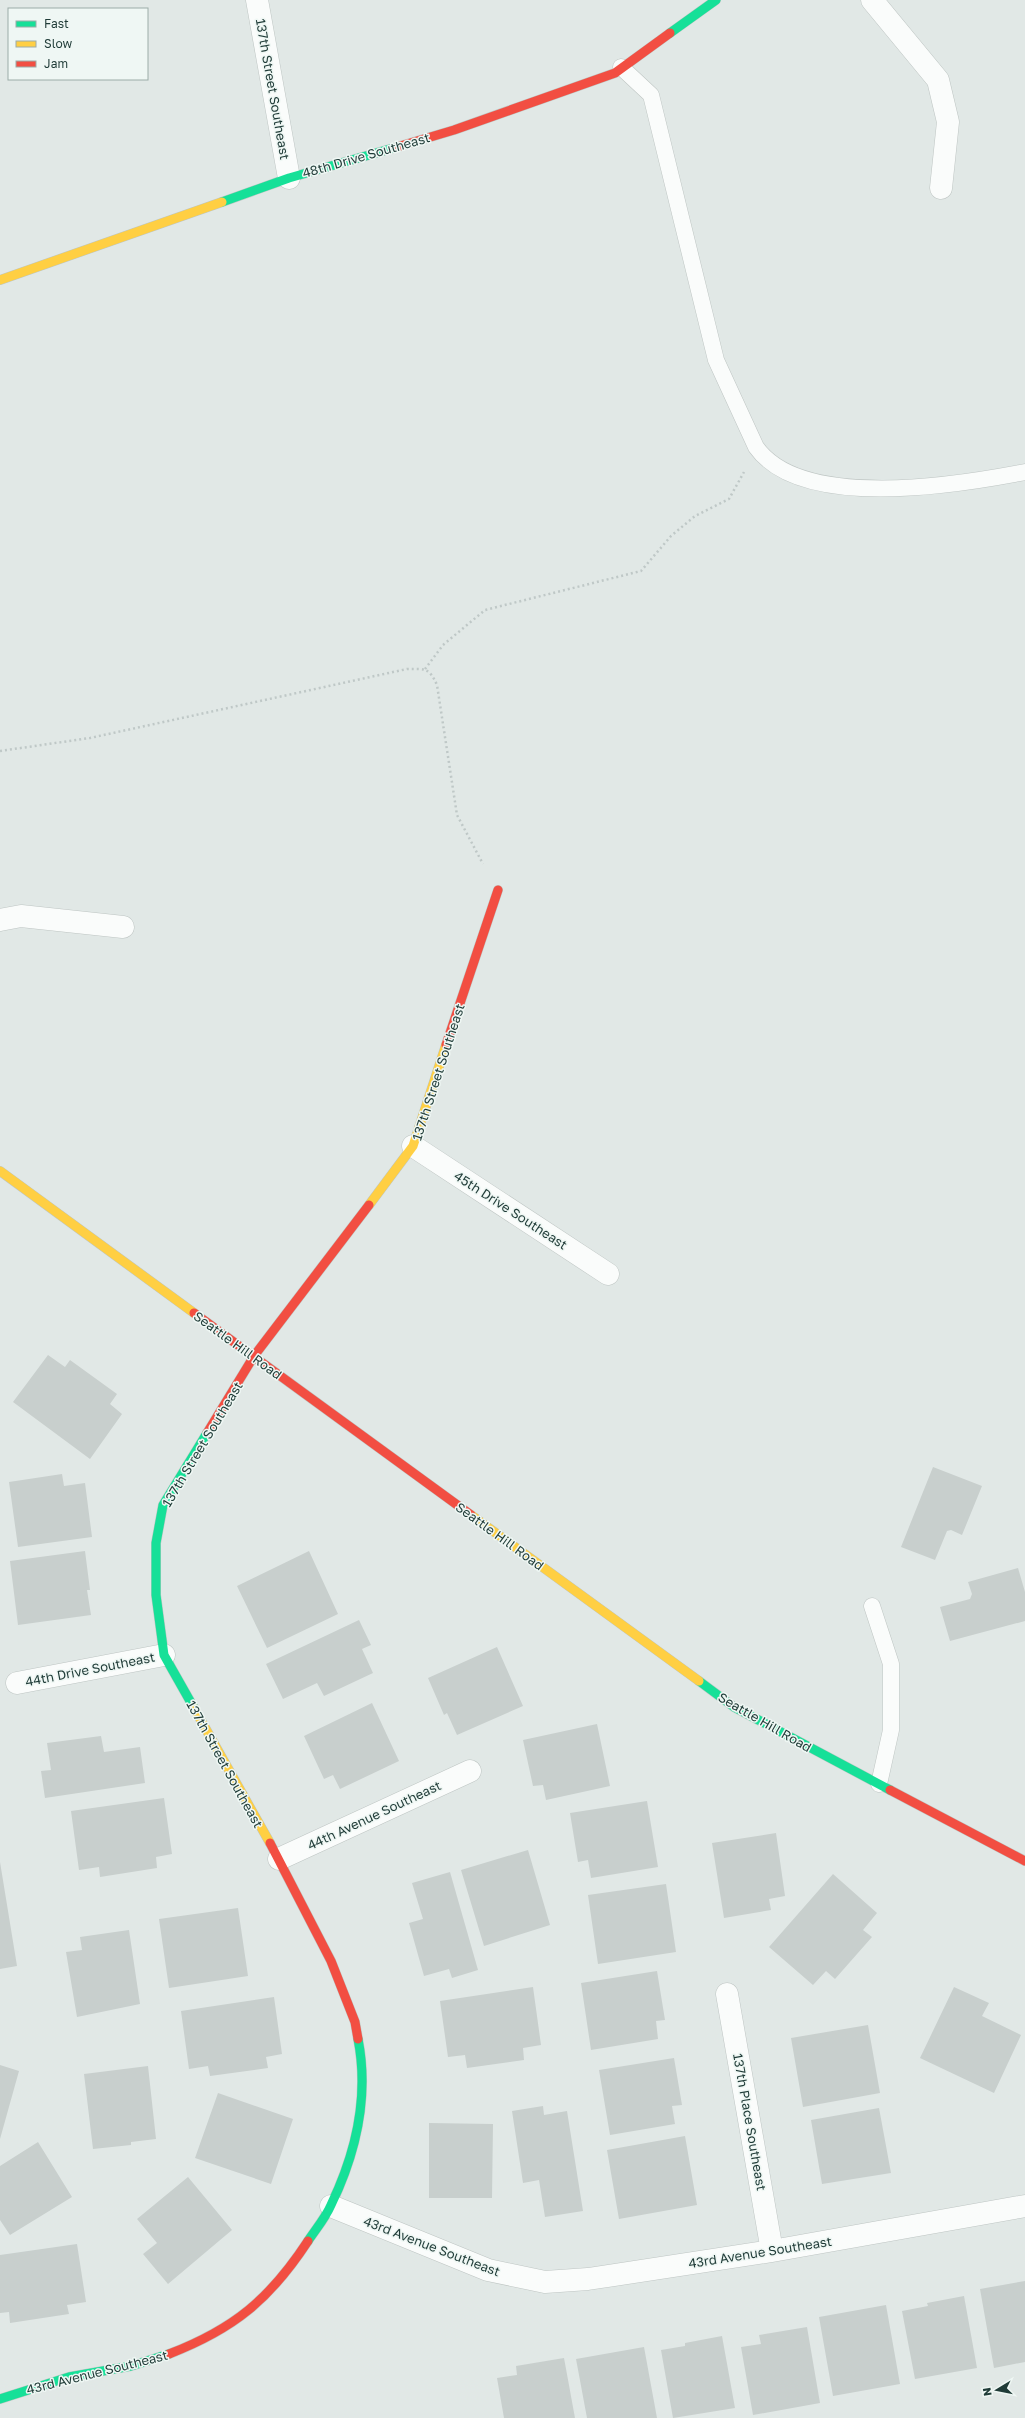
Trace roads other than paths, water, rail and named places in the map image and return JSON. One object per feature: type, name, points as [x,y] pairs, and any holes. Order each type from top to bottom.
[{"type":"street","name":"137th Street Southeast","points":[[257,0],[288,178]]},
{"type":"street","name":"48th Drive Southeast","points":[[0,280],[288,178],[454,130],[615,72],[716,0]]},
{"type":"street","points":[[872,0],[938,80],[948,122],[941,188]]},
{"type":"street","name":"137th Street Southeast","points":[[331,2206],[352,2152],[360,2111],[363,2065],[355,2022],[331,1961],[279,1859],[164,1655],[156,1595],[156,1543],[163,1505],[254,1356],[413,1146],[498,890]]},
{"type":"street","points":[[0,920],[21,916],[123,927]]},
{"type":"street","name":"45th Drive Southeast","points":[[413,1146],[608,1274]]},
{"type":"street","name":"Seattle Hill Road","points":[[0,1171],[734,1707],[1025,1861]]},
{"type":"street","name":"44th Drive Southeast","points":[[17,1683],[164,1655]]},
{"type":"street","name":"44th Avenue Southeast","points":[[279,1859],[470,1771]]},
{"type":"street","name":"137th Place Southeast","points":[[727,1994],[772,2251]]},
{"type":"street","name":"43rd Avenue Southeast","points":[[0,2399],[69,2377],[131,2366],[170,2354],[218,2333],[257,2304],[292,2265],[331,2206],[488,2270],[544,2282],[588,2279],[772,2251],[1025,2206]]},
{"type":"lane","points":[[621,67],[651,95],[716,360],[756,446],[765,458],[786,471],[813,482],[842,488],[948,484],[1025,472]]},
{"type":"lane","points":[[872,1606],[891,1664],[892,1730],[879,1784]]}]
